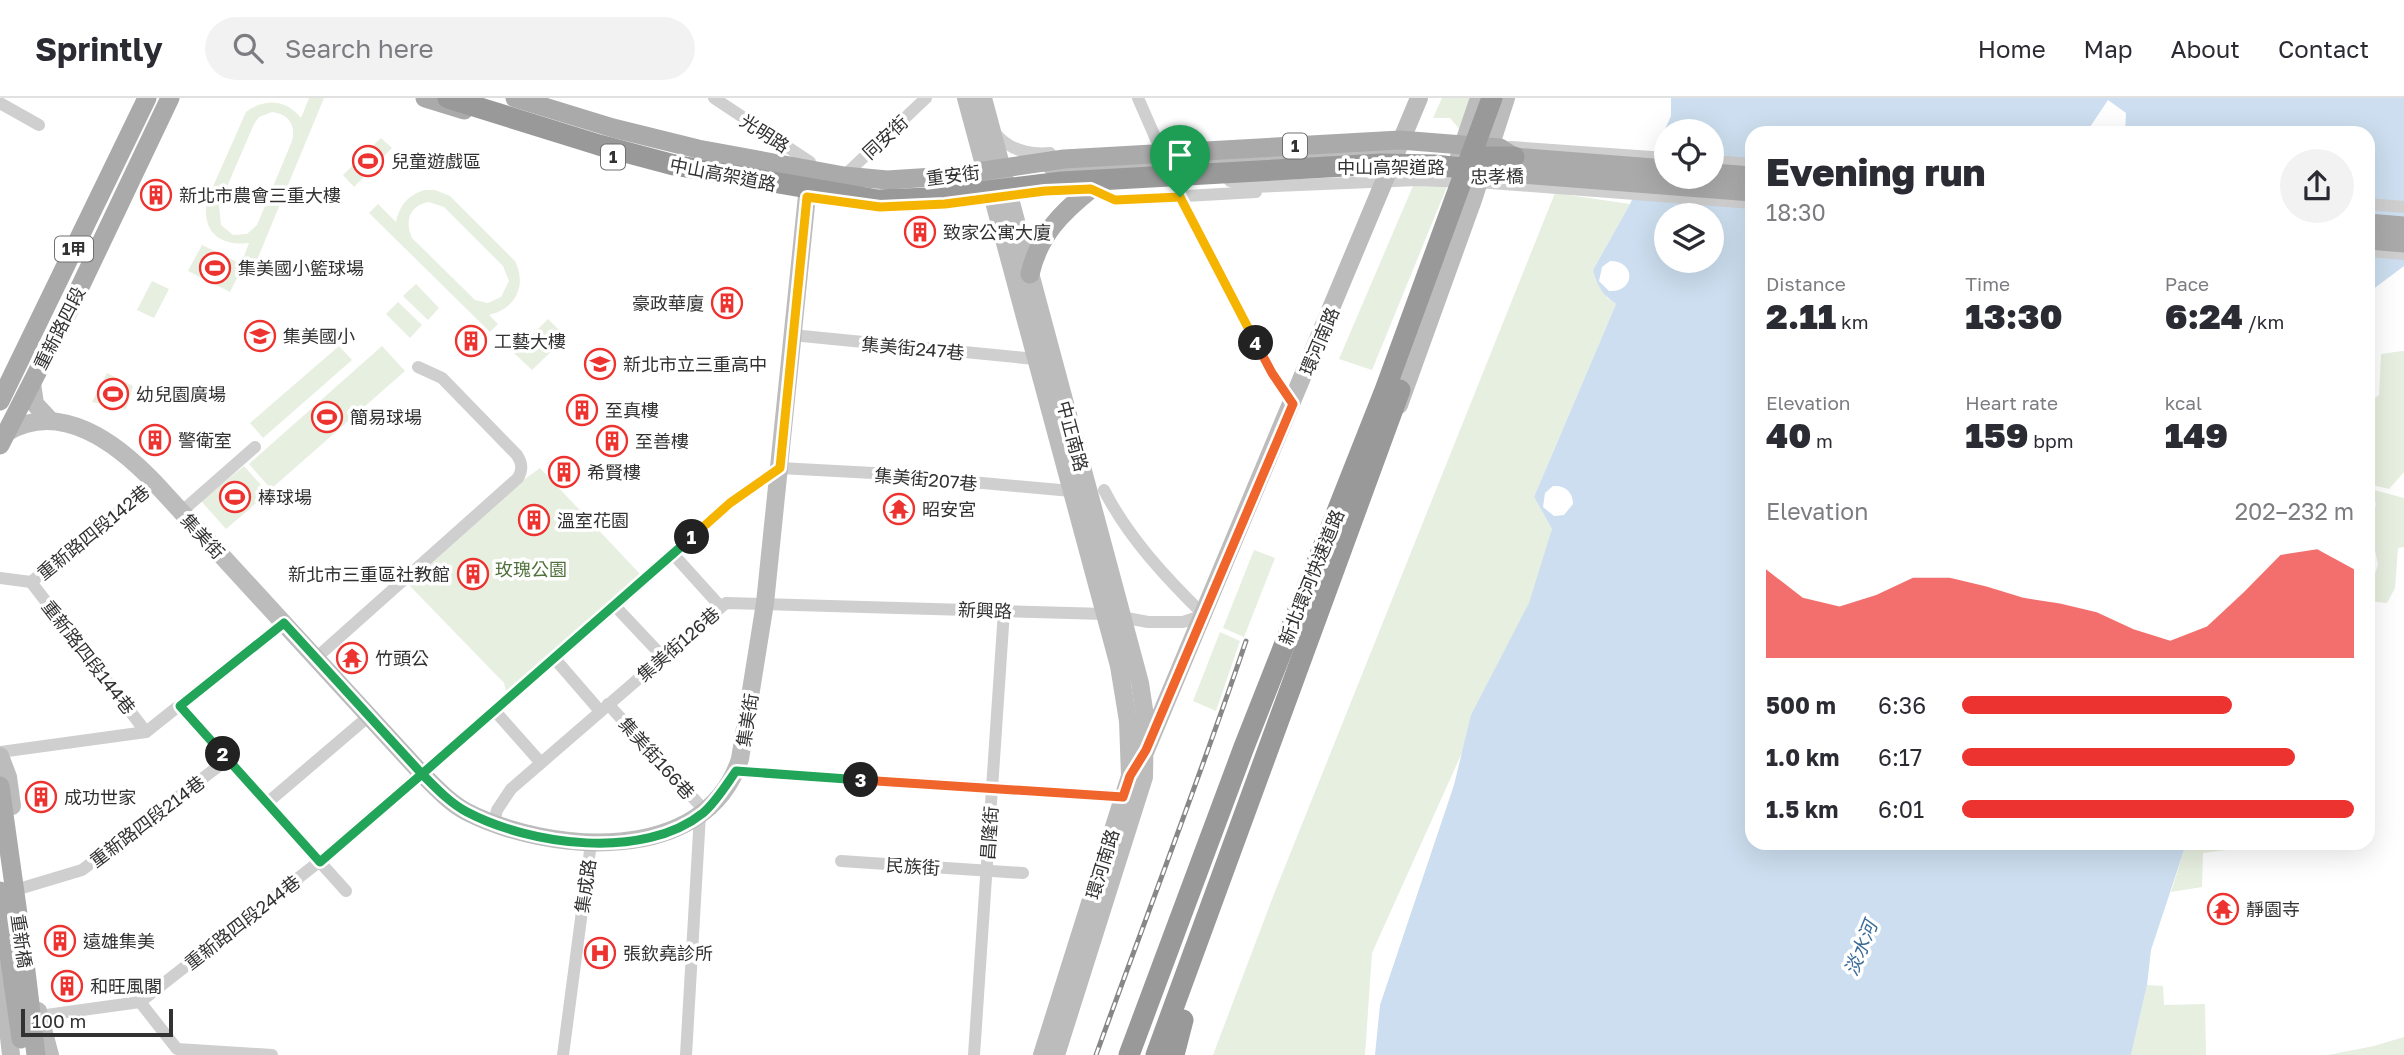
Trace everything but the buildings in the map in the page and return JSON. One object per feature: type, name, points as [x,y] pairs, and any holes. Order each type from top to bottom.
[{"type":"highway","name":"中山高架道路","points":[[447,98],[674,165],[878,200],[929,198],[1062,181],[1507,160]]},
{"type":"highway","name":"中山高架道路","points":[[494,98],[601,132],[680,152],[839,182],[881,186],[932,185],[1044,170],[1384,153],[1507,160]]},
{"type":"highway","points":[[1143,1055],[1374,439],[1472,163],[1491,98]]},
{"type":"highway","name":"新北環河快速道路","points":[[1127,1055],[1244,747],[1385,390],[1491,98]]},
{"type":"highway","name":"新北環河快速道路","points":[[1157,1055],[1506,98]]},
{"type":"highway","points":[[1174,1055],[1176,1039],[1242,853],[1262,771]]},
{"type":"main road","name":"重新路四段","points":[[0,401],[147,98]]},
{"type":"main road","name":"重新路四段","points":[[3,439],[170,98]]},
{"type":"main road","name":"重安街","points":[[425,98],[593,152],[661,170],[807,197],[880,207],[945,204],[1045,191],[1091,189]]},
{"type":"main road","name":"重安街","points":[[515,98],[542,102],[678,145],[844,176],[887,180],[912,179],[993,169],[1030,159]]},
{"type":"main road","name":"忠孝橋","points":[[1030,159],[1400,140],[1507,160],[1745,191]]},
{"type":"main road","name":"忠孝橋","points":[[1091,189],[1394,174],[1473,177],[1507,160],[1654,168]]},
{"type":"main road","points":[[1724,174],[1745,175]]},
{"type":"main road","points":[[1030,274],[1034,255],[1050,227],[1062,213],[1091,189]]},
{"type":"main road","points":[[2375,224],[2404,226]]},
{"type":"main road","points":[[2375,241],[2404,243]]},
{"type":"main road","name":"重新橋","points":[[0,786],[36,1055]]},
{"type":"main road","name":"重新橋","points":[[0,891],[23,1055]]},
{"type":"street","name":"光明路","points":[[714,98],[810,162],[809,170]]},
{"type":"street","name":"同安街","points":[[844,176],[926,98]]},
{"type":"street","name":"中正南路","points":[[966,98],[993,169],[1035,359],[1071,491],[1113,616],[1140,682],[1146,750],[1137,776]]},
{"type":"street","name":"中正南路","points":[[984,98],[991,126],[993,169]]},
{"type":"street","points":[[1138,98],[1159,146]]},
{"type":"street","name":"環河南路","points":[[1146,750],[1419,98]]},
{"type":"street","points":[[1157,1055],[1372,480],[1472,163],[1479,98]]},
{"type":"street","points":[[1127,1055],[1161,954],[1361,430],[1472,163],[1506,98]]},
{"type":"street","points":[[524,129],[542,102]]},
{"type":"street","points":[[0,103],[39,125]]},
{"type":"street","name":"重安街","points":[[991,126],[1004,143],[1030,159],[1087,169],[1317,163]]},
{"type":"street","name":"重安街","points":[[1091,189],[1115,200],[1180,197],[1317,163],[1386,135],[1396,158]]},
{"type":"street","name":"重安街","points":[[1030,159],[1159,146],[1317,163]]},
{"type":"street","points":[[1507,160],[1511,147],[1654,157]]},
{"type":"street","name":"重安街","points":[[1045,191],[1072,183],[1317,163],[1396,158],[1436,168],[1472,163]]},
{"type":"street","points":[[1724,162],[1745,163]]},
{"type":"street","name":"集美街","points":[[49,419],[74,426],[113,446],[155,483],[422,774],[457,806],[494,823],[539,836],[591,843],[637,840],[665,833],[703,813],[736,771],[747,721],[765,603],[809,170]]},
{"type":"street","points":[[1230,181],[1251,187],[1391,179],[1431,180],[1745,202]]},
{"type":"street","name":"中正南路","points":[[1000,196],[1030,274],[1113,616],[1137,776]]},
{"type":"street","points":[[1180,197],[1272,373],[1293,404]]},
{"type":"street","points":[[2375,204],[2404,206]]},
{"type":"street","points":[[2375,252],[2404,254]]},
{"type":"street","name":"集美街247巷","points":[[792,335],[1035,359]]},
{"type":"street","points":[[316,658],[507,487],[522,470],[517,454],[442,377],[418,367]]},
{"type":"street","points":[[32,383],[35,404],[49,419]]},
{"type":"street","points":[[3,439],[27,422],[49,419]]},
{"type":"street","points":[[181,512],[255,447]]},
{"type":"street","name":"集美街207巷","points":[[780,468],[873,473],[1071,491]]},
{"type":"street","name":"重新路四段244巷","points":[[39,1016],[140,1002],[320,862],[615,607],[730,503],[780,468]]},
{"type":"street","name":"重新路四段142巷","points":[[31,582],[155,483]]},
{"type":"street","points":[[1104,490],[1119,520],[1203,615]]},
{"type":"street","points":[[673,554],[720,606]]},
{"type":"street","points":[[0,578],[31,582]]},
{"type":"street","name":"重新路四段144巷","points":[[31,582],[146,732]]},
{"type":"street","name":"集美街126巷","points":[[494,823],[502,800],[720,606],[733,601],[765,603]]},
{"type":"street","name":"新興路","points":[[765,603],[1113,616],[1149,622],[1183,622],[1203,615]]},
{"type":"street","points":[[615,607],[663,657]]},
{"type":"street","name":"昌隆街","points":[[974,1055],[1004,611]]},
{"type":"street","points":[[50,1055],[39,1016],[8,777],[0,754],[146,732],[284,623]]},
{"type":"street","points":[[555,659],[604,708]]},
{"type":"street","points":[[180,706],[346,891]]},
{"type":"street","name":"集美街166巷","points":[[604,708],[703,813]]},
{"type":"street","points":[[495,711],[541,764]]},
{"type":"street","points":[[267,803],[369,716]]},
{"type":"street","name":"重新路四段214巷","points":[[22,888],[82,870],[228,759]]},
{"type":"street","points":[[736,771],[1130,797]]},
{"type":"street","points":[[1063,1055],[1111,903],[1130,797],[1137,776]]},
{"type":"street","name":"環河南路","points":[[1056,1055],[1123,837],[1130,797]]},
{"type":"street","name":"環河南路","points":[[1042,1055],[1130,797]]},
{"type":"street","points":[[686,1055],[703,813]]},
{"type":"street","name":"集成路","points":[[563,1055],[591,843]]},
{"type":"street","name":"民族街","points":[[841,861],[1023,873]]},
{"type":"street","points":[[1161,954],[1192,965]]},
{"type":"street","points":[[0,960],[11,1055]]},
{"type":"street","points":[[140,1002],[177,1049],[272,1055]]},
{"type":"green space","points":[[309,98],[324,98],[252,272],[242,268],[230,292],[188,271],[202,245],[241,264],[249,243],[229,242],[215,235],[207,221],[206,211],[207,200],[246,112],[260,104],[275,103],[289,107],[301,118]],"holes":[[[272,112],[283,115],[290,121],[292,141],[257,225],[247,234],[233,235],[221,225],[219,205],[254,124],[259,117]]]},
{"type":"green space","points":[[1442,98],[1474,98],[1462,132],[1450,118],[1433,118]]},
{"type":"green space","name":"兒童遊戲區","points":[[381,138],[392,148],[354,187],[343,175]]},
{"type":"green space","points":[[1448,184],[1372,370],[1339,359],[1413,186]]},
{"type":"green space","points":[[424,190],[435,190],[450,196],[515,261],[520,279],[517,295],[506,307],[489,315],[498,324],[490,332],[369,213],[378,204],[396,222],[405,202]],"holes":[[[429,202],[444,207],[503,266],[509,281],[501,297],[488,303],[475,300],[412,238],[409,220],[417,206]]]},
{"type":"green space","points":[[1555,193],[1630,204],[1593,270],[1607,298],[1616,304],[1534,497],[1552,529],[1545,568],[1372,953],[1365,1055],[1213,1055],[1274,894]]},
{"type":"green space","points":[[152,281],[169,289],[154,318],[137,310]]},
{"type":"green space","points":[[416,284],[439,308],[428,320],[403,296]]},
{"type":"green space","points":[[398,302],[422,325],[410,338],[386,314]]},
{"type":"green space","points":[[548,319],[566,337],[532,370],[514,353]]},
{"type":"green space","points":[[339,346],[352,360],[263,438],[250,423]]},
{"type":"green space","name":"簡易球場","points":[[382,346],[405,371],[271,489],[249,464]]},
{"type":"green space","points":[[2404,351],[2404,472],[2389,489],[2375,486],[2375,398],[2379,395],[2381,354]]},
{"type":"green space","name":"幼兒園廣場","points":[[107,373],[133,386],[126,409],[92,402]]},
{"type":"green space","name":"棒球場","points":[[244,466],[268,493],[226,529],[201,501]]},
{"type":"green space","name":"玫瑰公園","points":[[540,468],[641,575],[506,691],[504,683],[408,584],[483,509]]},
{"type":"green space","points":[[2375,490],[2404,498],[2404,547],[2398,548],[2395,588],[2387,603],[2375,601],[2375,574],[2378,565],[2375,550]]},
{"type":"green space","points":[[1254,550],[1275,558],[1244,637],[1223,628]]},
{"type":"green space","points":[[1220,632],[1240,641],[1216,711],[1193,701]]},
{"type":"green space","points":[[2184,850],[2226,850],[2203,853],[2202,887],[2171,892]]},
{"type":"green space","points":[[2147,985],[2163,986],[2164,1005],[2205,1004],[2206,1055],[2131,1055]]},
{"type":"green space","points":[[2404,1037],[2404,1055],[2328,1055],[2374,1046]]},
{"type":"water","name":"淡水河","points":[[1671,98],[2404,98],[2404,266],[2375,288],[2375,126],[2125,126],[2126,113],[2108,100],[2091,126],[1745,126],[1745,850],[2184,850],[2151,950],[2147,985],[2131,1055],[1375,1055],[1380,1005],[1454,785],[1471,715],[1529,603],[1552,529],[1534,497],[1616,304],[1601,289],[1593,270],[1630,204],[1654,152],[1654,189],[1724,189],[1724,119],[1670,119]],"holes":[[[1610,261],[1619,262],[1628,271],[1628,282],[1618,290],[1609,291],[1599,281],[1602,267]],[[1553,486],[1561,487],[1570,493],[1573,504],[1564,515],[1554,516],[1543,507],[1545,493]]]},
{"type":"railway","points":[[1096,1055],[1246,641]]},
{"type":"place","name":"兒童遊戲區","points":[[368,161]]},
{"type":"place","name":"新北市農會三重大樓","points":[[156,195]]},
{"type":"place","name":"致家公寓大廈","points":[[920,232]]},
{"type":"place","name":"集美國小籃球場","points":[[215,268]]},
{"type":"place","name":"豪政華廈","points":[[727,303]]},
{"type":"place","name":"集美國小","points":[[260,336]]},
{"type":"place","name":"工藝大樓","points":[[471,341]]},
{"type":"place","name":"新北市立三重高中","points":[[600,364]]},
{"type":"place","name":"幼兒園廣場","points":[[113,394]]},
{"type":"place","name":"至真樓","points":[[582,410]]},
{"type":"place","name":"簡易球場","points":[[327,417]]},
{"type":"place","name":"警衛室","points":[[155,440]]},
{"type":"place","name":"至善樓","points":[[612,441]]},
{"type":"place","name":"希賢樓","points":[[564,472]]},
{"type":"place","name":"棒球場","points":[[235,497]]},
{"type":"place","name":"昭安宮","points":[[899,509]]},
{"type":"place","name":"溫室花園","points":[[534,520]]},
{"type":"place","name":"新北市三重區社教館","points":[[473,574]]},
{"type":"place","name":"竹頭公","points":[[352,658]]},
{"type":"place","name":"成功世家","points":[[41,797]]},
{"type":"place","name":"靜園寺","points":[[2223,909]]},
{"type":"place","name":"遠雄集美","points":[[60,941]]},
{"type":"place","name":"張欽堯診所","points":[[600,953]]},
{"type":"place","name":"和旺風閣","points":[[67,986]]},
{"type":"route","points":[[1180,197],[1115,200],[1091,189],[1009,194],[910,207],[859,205],[807,197],[780,468],[730,503],[615,607],[422,774],[284,623],[180,706],[320,862],[422,774],[445,797],[468,813],[501,826],[539,836],[591,843],[637,840],[684,825],[705,811],[736,771],[1123,797],[1130,776],[1146,750],[1293,404],[1272,373],[1180,197]]}]
